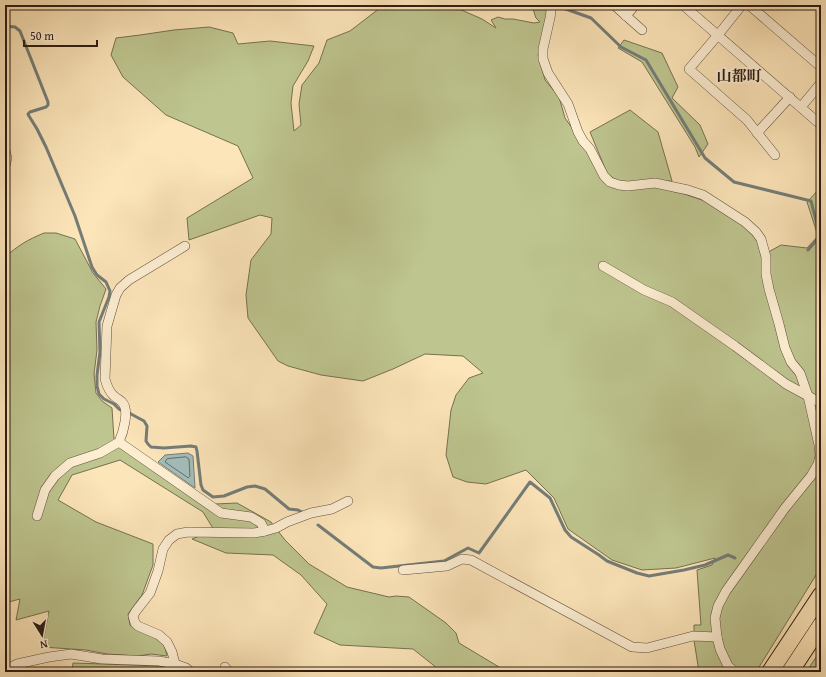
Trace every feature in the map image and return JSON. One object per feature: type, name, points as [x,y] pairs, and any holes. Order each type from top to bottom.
[{"type":"highway","points":[[770,672],[821,595]]},
{"type":"highway","points":[[790,672],[821,625]]},
{"type":"street","points":[[550,5],[551,11],[543,49],[543,59],[548,73],[568,104],[578,132],[590,149],[604,176],[610,182],[620,185],[628,186],[655,183],[688,190],[703,195],[745,222],[756,232],[761,240],[766,257],[766,274],[769,289],[785,348],[791,362],[800,373],[808,396],[819,445],[820,456],[818,464],[811,476],[785,508],[726,591],[718,606],[715,618],[720,649],[728,666],[735,672]]},
{"type":"street","points":[[614,5],[642,30]]},
{"type":"street","points":[[626,16],[635,5]]},
{"type":"street","points":[[683,5],[821,125]]},
{"type":"street","points":[[742,5],[689,69],[747,120],[775,155]]},
{"type":"street","points":[[749,5],[821,66]]},
{"type":"street","points":[[801,107],[821,83]]},
{"type":"street","points":[[757,133],[790,97]]},
{"type":"street","points":[[5,150],[7,158],[5,166]]},
{"type":"street","points":[[37,516],[45,490],[55,476],[70,462],[100,453],[119,442],[123,431],[125,410],[123,402],[113,396],[105,380],[107,326],[116,295],[120,288],[130,280],[184,246]]},
{"type":"street","points":[[603,266],[644,290],[672,302],[786,384],[821,403]]},
{"type":"street","points":[[119,442],[221,513],[251,517],[261,523],[265,531]]},
{"type":"street","points":[[175,664],[172,652],[167,642],[159,635],[138,626],[135,623],[134,616],[136,611],[150,593],[158,571],[163,549],[169,540],[177,534],[188,532],[254,533],[265,531],[276,528],[311,513],[332,509],[348,500]]},
{"type":"street","points":[[403,570],[447,566],[462,559],[471,560],[632,648],[647,648],[693,636],[717,637]]},
{"type":"street","points":[[5,670],[16,664],[71,654],[102,659],[159,661],[175,664],[186,668],[191,672]]},
{"type":"green space","points":[[395,5],[450,5],[482,19],[496,28],[491,20],[498,17],[534,23],[540,22],[536,18],[533,9],[526,5],[546,5],[547,21],[538,55],[545,80],[559,97],[565,118],[584,145],[605,183],[656,187],[708,202],[738,221],[756,238],[763,255],[781,245],[807,248],[818,236],[807,202],[821,187],[821,567],[756,672],[699,672],[694,640],[694,625],[701,625],[697,570],[712,565],[715,558],[676,568],[642,570],[612,560],[568,529],[554,498],[526,470],[486,484],[467,482],[453,477],[446,455],[451,410],[456,395],[469,378],[483,373],[463,356],[425,354],[363,381],[321,375],[288,366],[278,361],[248,318],[246,295],[251,260],[271,234],[272,218],[260,215],[189,240],[187,218],[253,178],[238,146],[166,115],[123,77],[111,55],[116,38],[209,27],[233,33],[238,44],[270,41],[314,46],[308,61],[293,86],[291,103],[294,131],[301,125],[299,104],[302,85],[319,63],[327,40],[350,31],[380,8]]},
{"type":"green space","points":[[624,40],[662,53],[678,87],[672,98],[700,125],[708,144],[699,157],[695,147],[642,62],[618,48]]},
{"type":"green space","points":[[630,110],[658,132],[672,181],[618,182],[607,173],[590,132]]},
{"type":"green space","points":[[44,233],[56,233],[75,239],[93,273],[106,289],[96,322],[97,350],[94,374],[96,393],[102,401],[112,408],[114,439],[215,504],[237,503],[271,522],[285,540],[309,564],[347,587],[389,597],[409,597],[446,623],[456,633],[459,643],[505,672],[442,672],[413,649],[340,645],[314,633],[327,604],[301,575],[273,555],[226,553],[192,539],[214,530],[203,512],[120,460],[72,475],[58,500],[96,522],[153,544],[153,565],[142,595],[128,614],[130,625],[164,644],[167,656],[151,654],[138,656],[107,654],[86,650],[42,647],[49,611],[16,620],[20,599],[5,603],[5,257],[23,243]]},
{"type":"green space","points":[[821,650],[821,672],[806,672]]},
{"type":"green space","points":[[73,663],[161,666],[180,672],[72,672]]},
{"type":"water","points":[[188,453],[193,456],[195,488],[158,462],[165,455]]},
{"type":"waterway","points":[[563,8],[591,18],[621,47],[646,60],[705,158],[734,182],[811,201],[820,236],[808,250]]},
{"type":"waterway","points":[[5,26],[15,27],[20,31],[48,102],[46,107],[28,114],[46,147],[75,216],[92,267],[97,275],[106,282],[110,291],[99,322],[100,352],[97,375],[99,394],[119,409],[144,421],[147,426],[146,441],[151,447],[196,447],[201,485],[203,490],[213,497],[224,496],[247,487],[255,486],[265,489],[289,509],[302,512]]},
{"type":"waterway","points":[[318,525],[373,567],[381,568],[444,561],[468,548],[479,553],[530,482],[550,498],[565,530],[571,537],[607,561],[637,573],[649,576],[705,565],[728,555],[735,558]]},
{"type":"district","name":"山都町","points":[[739,75]]}]
